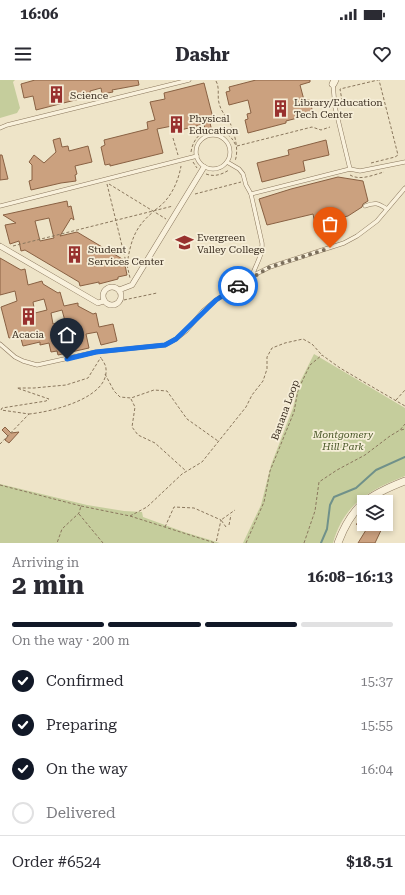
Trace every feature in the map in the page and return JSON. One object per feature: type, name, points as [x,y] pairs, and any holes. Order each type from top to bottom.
[{"type":"street","points":[[119,290],[121,296],[119,301],[111,305],[104,301],[102,295],[105,290],[110,287],[119,290],[132,285],[204,167]]},
{"type":"street","points":[[2,247],[98,303],[104,301]]},
{"type":"street","points":[[338,543],[350,517],[363,502],[379,491],[405,481]]},
{"type":"lane","points":[[0,128],[7,124],[189,80]]},
{"type":"lane","points":[[334,82],[335,107],[350,169]]},
{"type":"lane","points":[[213,135],[224,140],[228,144],[230,156],[227,162],[224,166],[214,170],[204,167],[196,156],[198,144],[202,140],[213,135]]},
{"type":"lane","points":[[0,206],[196,156]]},
{"type":"lane","points":[[227,162],[239,169],[243,174],[251,194],[263,249],[252,276]]},
{"type":"lane","points":[[251,194],[350,169],[360,171],[405,162]]},
{"type":"lane","points":[[0,344],[23,362],[37,365],[96,352],[165,345],[186,331],[203,311],[216,300],[252,276],[270,267],[344,243],[357,236],[377,221],[405,188]]},
{"type":"lane","points":[[365,206],[374,203],[387,209]]},
{"type":"path","points":[[343,106],[340,89],[379,80],[398,155],[364,165]]},
{"type":"path","points":[[216,81],[218,85],[219,104],[222,112],[231,125],[236,146]]},
{"type":"path","points":[[236,146],[312,127],[321,130],[330,127]]},
{"type":"path","points":[[202,172],[195,166],[191,158],[192,145],[194,140],[199,135],[211,130],[218,130],[229,135],[236,146]]},
{"type":"path","points":[[127,264],[134,233],[139,225],[161,206],[172,191],[179,174],[180,160],[173,138]]},
{"type":"path","points":[[186,196],[245,181]]},
{"type":"path","points":[[132,285],[107,183],[170,222]]},
{"type":"path","points":[[2,247],[153,212],[181,204]]},
{"type":"path","points":[[119,301],[157,293]]},
{"type":"path","points":[[130,516],[147,507],[186,471],[202,462],[246,407],[252,395],[263,381],[267,369],[267,357],[272,348],[303,339],[312,344],[322,355],[340,368],[405,406]]},
{"type":"path","name":"Banana Loop","points":[[246,543],[264,502],[270,471],[294,412],[298,390],[310,365],[322,355]]},
{"type":"path","points":[[101,357],[106,368],[105,374],[99,388],[91,395],[60,407],[39,413],[28,414],[0,410],[2,408],[46,402],[49,399],[17,388],[66,385],[88,378],[101,357]]},
{"type":"path","points":[[105,374],[114,391],[120,397],[131,398],[154,390],[167,391],[187,419],[218,441]]},
{"type":"path","points":[[396,401],[405,390]]},
{"type":"path","points":[[131,398],[134,407],[132,426],[138,434],[155,443],[186,471]]},
{"type":"path","points":[[0,444],[28,414]]},
{"type":"path","points":[[304,543],[315,511],[319,482],[337,470],[365,455],[400,430],[405,424]]},
{"type":"path","points":[[400,430],[405,429]]},
{"type":"path","points":[[0,485],[81,506],[130,516],[215,543],[221,520],[235,510]]},
{"type":"path","points":[[57,543],[62,529],[79,513],[81,506]]},
{"type":"path","points":[[165,527],[174,507],[194,508],[221,520],[226,527]]},
{"type":"path","points":[[79,513],[103,543]]},
{"type":"path","points":[[229,525],[230,515]]},
{"type":"green space","points":[[0,80],[15,80],[13,82],[20,108],[17,113],[0,118]]},
{"type":"green space","name":"Montgomery Hill Park","points":[[314,354],[405,408],[405,476],[392,481],[366,495],[357,495],[357,503],[344,518],[333,543],[243,543],[261,505],[271,465],[293,408],[299,384]]},
{"type":"green space","points":[[0,484],[87,505],[124,511],[142,512],[143,517],[220,543],[0,543]]},
{"type":"building","name":"Science","points":[[35,80],[138,80],[139,85],[112,90],[113,92],[102,94],[101,88],[90,91],[91,96],[36,110],[33,96],[24,98],[21,84]]},
{"type":"building","name":"Library/Education Tech Center","points":[[256,80],[310,80],[310,82],[300,85],[304,100],[310,100],[313,114],[248,133],[245,120],[248,119],[247,114],[251,113],[248,100],[229,105],[226,92],[230,91],[229,87]]},
{"type":"building","name":"Physical Education","points":[[204,83],[214,122],[210,123],[212,131],[206,133],[204,124],[173,132],[172,126],[157,129],[163,153],[110,166],[110,164],[105,165],[101,147],[105,145],[104,140],[148,129],[147,122],[155,120],[150,102],[165,99],[164,93]]},
{"type":"building","points":[[60,138],[62,147],[68,146],[69,151],[88,146],[92,162],[75,166],[77,174],[75,175],[76,181],[31,190],[29,181],[32,180],[32,165],[29,162],[34,155],[44,163],[56,152],[53,140]]},
{"type":"building","points":[[326,140],[329,155],[303,161],[305,171],[262,182],[257,163],[289,155],[288,150]]},
{"type":"building","points":[[0,155],[2,155],[8,179],[0,180]]},
{"type":"building","points":[[338,177],[363,181],[368,201],[363,204],[362,207],[348,216],[315,224],[313,214],[267,225],[259,199]]},
{"type":"building","name":"Student Services Center","points":[[67,201],[68,207],[71,206],[74,220],[71,218],[60,236],[77,232],[124,260],[127,275],[99,284],[99,282],[80,286],[79,282],[25,250],[21,251],[19,241],[10,244],[5,225],[16,223],[3,215]],"holes":[[[49,218],[54,238],[40,241],[35,221]]]},
{"type":"building","name":"Acacia","points":[[0,258],[21,270],[25,269],[28,285],[42,281],[43,284],[58,293],[60,292],[64,306],[78,303],[78,306],[93,314],[96,313],[99,327],[113,324],[117,341],[101,345],[97,332],[86,334],[89,348],[58,355],[57,351],[51,352],[49,343],[40,345],[40,342],[23,346],[20,335],[9,338],[1,307],[17,301],[15,291],[0,295]],"holes":[[[44,299],[47,310],[35,313],[33,302]],[[62,310],[65,321],[53,324],[51,313]]]},
{"type":"building","points":[[5,427],[11,433],[19,432],[9,443],[5,440],[8,436],[2,430]]},
{"type":"building","points":[[365,531],[381,531],[375,543],[358,543]]},
{"type":"waterway","points":[[321,543],[327,529],[330,505],[334,497],[356,488],[376,470],[405,457]]},
{"type":"way so far","points":[[238,286],[252,276],[270,267],[330,248]]},
{"type":"place","name":"Science","points":[[57,95]]},
{"type":"place","name":"Library/Education Tech Center","points":[[281,108]]},
{"type":"place","name":"Physical Education","points":[[176,124]]},
{"type":"place","name":"Evergreen Valley College","points":[[184,243]]},
{"type":"place","name":"Student Services Center","points":[[75,255]]},
{"type":"place","name":"Acacia","points":[[28,317]]},
{"type":"route","points":[[67,359],[96,352],[165,345],[186,331],[203,311],[216,300],[238,286]]}]
